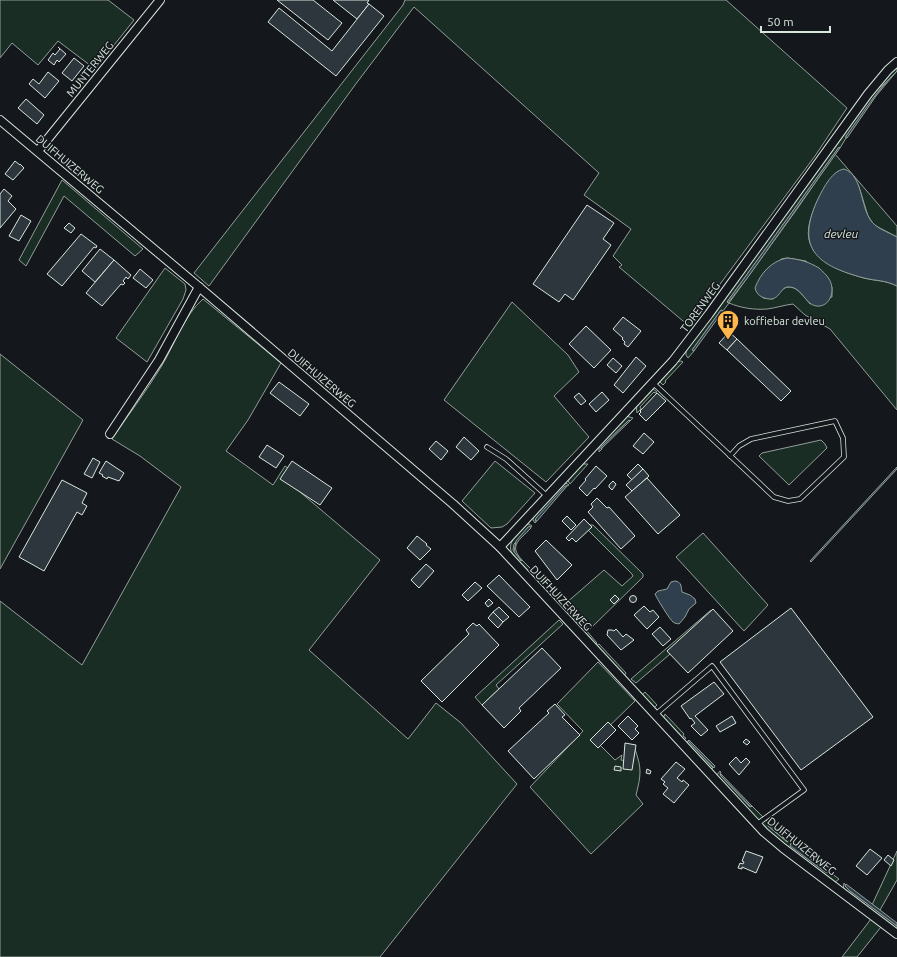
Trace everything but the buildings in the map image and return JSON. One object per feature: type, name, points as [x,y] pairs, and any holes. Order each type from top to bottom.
[{"type":"street","name":"MUNTERWEG","points":[[38,151],[160,0]]},
{"type":"street","name":"TORENWEG","points":[[500,547],[653,384],[692,338],[868,94],[888,70],[897,62]]},
{"type":"street","name":"DUIFHUIZERWEG","points":[[0,120],[199,287],[453,504],[500,547],[757,824],[783,848],[897,934]]},
{"type":"street","points":[[110,434],[159,360],[199,287]]},
{"type":"lane","points":[[653,384],[730,456],[774,497],[788,501],[800,499],[844,457],[843,438],[835,421],[751,439],[740,446],[730,456]]},
{"type":"lane","points":[[487,447],[506,459],[548,496]]},
{"type":"lane","points":[[655,715],[712,666],[804,790],[757,824]]},
{"type":"green space","points":[[0,0],[108,0],[134,20],[95,69],[58,41],[38,65],[12,43],[0,58]]},
{"type":"green space","points":[[405,0],[726,0],[847,108],[815,156],[689,326],[619,267],[622,265],[613,256],[631,229],[584,195],[599,173],[414,7],[355,85],[209,286],[194,273],[403,5]]},
{"type":"green space","points":[[897,65],[897,71],[883,85],[846,136],[840,148],[839,147],[727,302],[729,303],[723,311],[721,310],[688,358],[686,355],[686,349],[876,87]]},
{"type":"green space","points":[[835,154],[897,226],[897,237],[874,225],[868,216],[859,187],[854,177],[838,171],[824,188],[810,221],[808,233],[810,244],[815,253],[823,260],[842,271],[897,286],[897,410],[830,329],[805,315],[793,304],[770,309],[748,308],[729,303]],"holes":[[[787,258],[806,261],[832,287],[832,297],[810,304],[796,289],[789,287],[782,290],[773,299],[763,298],[781,259]]]},
{"type":"green space","points":[[62,180],[143,249],[135,256],[64,196],[26,266],[19,260]]},
{"type":"green space","points":[[165,268],[185,284],[186,290],[183,299],[147,362],[116,338]]},
{"type":"green space","points":[[203,299],[281,363],[248,420],[226,451],[273,485],[285,466],[299,477],[293,486],[380,560],[309,650],[408,739],[436,703],[461,723],[517,784],[380,957],[0,957],[0,601],[82,665],[181,487],[140,456],[112,439],[166,359],[190,313]]},
{"type":"green space","points":[[512,302],[568,355],[579,372],[554,396],[589,437],[546,482],[444,400]]},
{"type":"green space","points":[[0,354],[83,420],[0,569]]},
{"type":"green space","points":[[676,362],[683,362],[663,385],[659,381]]},
{"type":"green space","points":[[652,388],[657,392],[654,392],[640,407],[641,409],[637,413],[636,405]]},
{"type":"green space","points":[[626,416],[633,418],[630,421],[629,420],[601,447],[602,449],[599,452],[599,445]]},
{"type":"green space","points":[[821,440],[827,448],[789,485],[759,456],[762,453]]},
{"type":"green space","points":[[495,461],[535,493],[507,524],[502,527],[491,528],[462,501]]},
{"type":"green space","points":[[582,464],[588,464],[570,484],[567,479]]},
{"type":"green space","points":[[564,482],[569,485],[535,520],[537,521],[535,523],[533,517]]},
{"type":"green space","points":[[529,524],[532,526],[514,544],[513,550],[521,561],[522,560],[531,569],[528,572],[512,554],[511,545],[517,533],[524,525]]},
{"type":"green space","points":[[590,525],[593,525],[643,574],[643,577],[589,630],[569,610],[597,643],[595,645],[549,596],[551,592],[565,607],[565,604],[604,570],[622,586],[633,576],[587,529]]},
{"type":"green space","points":[[703,533],[768,605],[744,631],[676,557]]},
{"type":"green space","points":[[711,610],[716,615],[636,683],[631,679]]},
{"type":"green space","points":[[559,620],[563,624],[496,685],[499,689],[482,705],[475,697]]},
{"type":"green space","points":[[599,644],[626,673],[624,676],[596,646]]},
{"type":"green space","points":[[598,662],[635,701],[595,740],[615,760],[622,755],[621,760],[633,762],[635,749],[640,772],[636,795],[643,804],[591,854],[530,787],[583,731],[557,704]]},
{"type":"green space","points":[[645,692],[657,705],[654,708],[642,695]]},
{"type":"green space","points":[[665,714],[684,734],[683,736],[686,738],[684,740],[663,719]]},
{"type":"green space","points":[[688,741],[713,768],[710,769],[686,743]]},
{"type":"green space","points":[[720,771],[721,776],[750,807],[752,806],[769,823],[768,826],[787,842],[789,841],[839,879],[834,883],[791,851],[770,833],[716,776]]},
{"type":"green space","points":[[897,851],[897,880],[880,910],[872,905]]},
{"type":"green space","points":[[844,883],[850,891],[897,926],[897,930],[843,890]]},
{"type":"green space","points":[[871,919],[881,927],[857,957],[842,957]]},
{"type":"water","points":[[897,71],[876,96],[846,138],[870,102]]},
{"type":"water","points":[[839,147],[840,148],[728,303],[727,302]]},
{"type":"water","name":"devleu","points":[[844,169],[851,173],[859,186],[866,212],[870,219],[877,227],[897,237],[897,286],[864,278],[835,268],[815,253],[810,244],[809,232],[811,218],[817,201],[831,177],[835,173]]},
{"type":"water","points":[[787,258],[800,260],[811,264],[819,268],[826,275],[831,283],[832,291],[830,299],[824,305],[815,306],[811,304],[797,290],[788,287],[772,299],[762,297],[758,294],[755,288],[763,273],[771,265]]},
{"type":"water","points":[[721,310],[723,311],[694,351],[692,350]]},
{"type":"water","points":[[629,420],[630,421],[601,449],[601,447]]},
{"type":"water","points":[[897,467],[897,469],[811,562],[810,561]]},
{"type":"water","points":[[565,486],[567,486],[537,521],[535,521],[536,518]]},
{"type":"water","points":[[530,526],[531,528],[520,539],[516,546],[518,555],[522,561],[514,552],[516,541]]},
{"type":"water","points":[[675,581],[680,584],[682,592],[690,595],[695,599],[696,603],[689,609],[679,624],[671,620],[655,594],[658,591],[667,589],[671,582]]},
{"type":"water","points":[[569,609],[589,630],[587,631],[568,611]]},
{"type":"water","points":[[689,740],[715,766],[714,768],[688,741]]},
{"type":"water","points":[[720,773],[752,806],[751,807],[721,776]]},
{"type":"water","points":[[767,823],[769,823],[788,842],[768,826]]},
{"type":"water","points":[[791,843],[829,873],[825,872],[790,846]]},
{"type":"water","points":[[846,884],[897,923],[897,926],[850,891],[845,886]]},
{"type":"place","name":"koffiebar devleu","points":[[728,340]]}]
